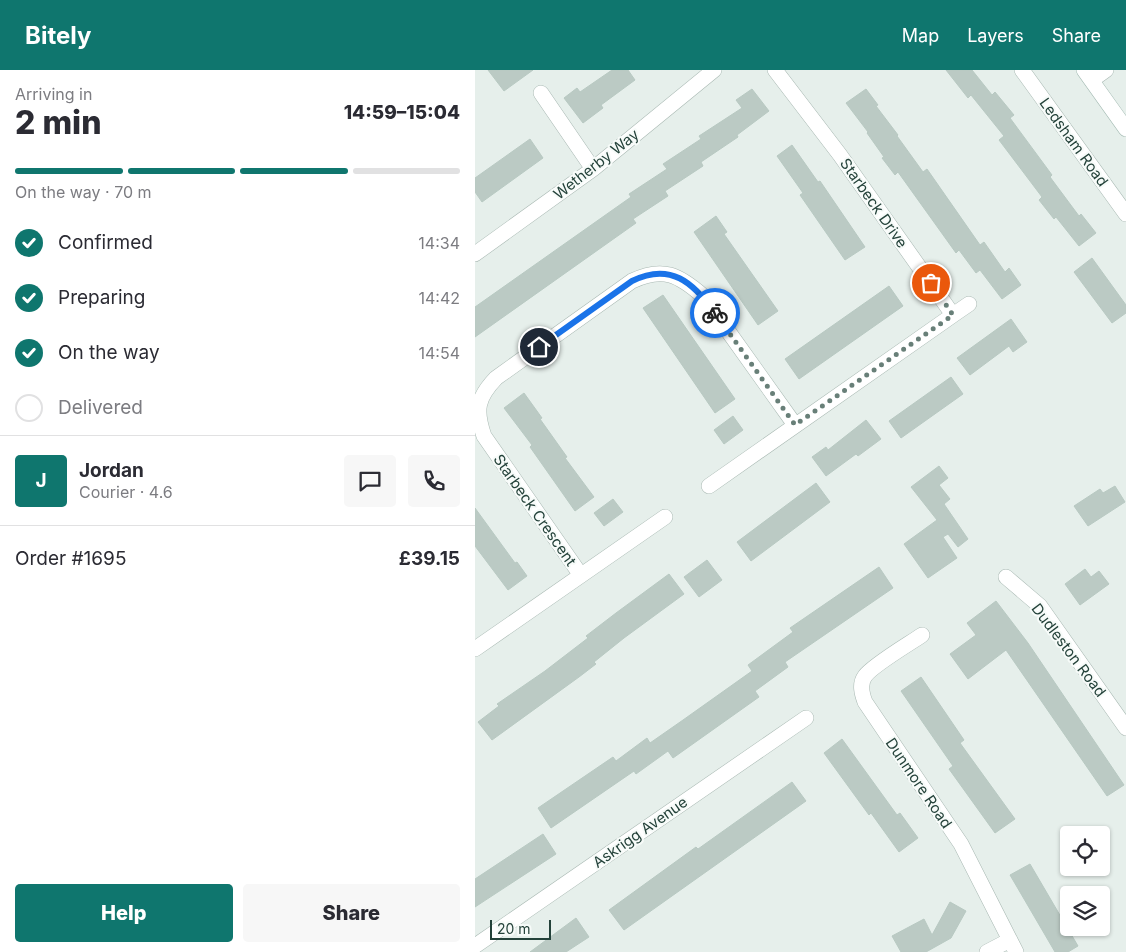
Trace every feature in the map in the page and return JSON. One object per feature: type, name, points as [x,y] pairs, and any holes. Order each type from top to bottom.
[{"type":"street","name":"Wetherby Way","points":[[475,254],[593,169],[714,70]]},
{"type":"street","name":"Starbeck Drive","points":[[775,70],[840,155],[953,315]]},
{"type":"street","name":"Ledsham Road","points":[[1022,70],[1126,214]]},
{"type":"street","points":[[1105,70],[1088,75],[1126,129]]},
{"type":"street","points":[[541,93],[593,169]]},
{"type":"street","name":"Starbeck Crescent","points":[[581,574],[484,436],[479,421],[479,406],[484,391],[496,378],[632,281],[645,275],[659,273],[673,275],[683,279],[703,296],[795,425]]},
{"type":"street","points":[[709,486],[969,304]]},
{"type":"street","points":[[475,649],[665,517]]},
{"type":"street","name":"Dudleston Road","points":[[1006,578],[1040,606],[1123,718]]},
{"type":"street","name":"Dunmore Road","points":[[922,635],[871,670],[864,677],[861,691],[865,702],[961,844],[1013,946]]},
{"type":"street","name":"Askrigg Avenue","points":[[475,946],[806,718]]},
{"type":"street","points":[[987,952],[1013,946]]},
{"type":"building","points":[[488,70],[533,70],[504,91]]},
{"type":"building","points":[[612,70],[628,70],[635,80],[601,105],[603,108],[583,123],[564,98],[577,88],[580,92]]},
{"type":"building","points":[[946,70],[972,70],[992,95],[995,92],[1014,115],[1010,118],[1052,175],[1050,177],[1079,216],[1081,214],[1096,233],[1079,246],[1056,217],[1054,219],[1039,200],[1042,197],[999,140],[1004,136],[971,95],[968,98]]},
{"type":"building","points":[[752,89],[769,111],[737,135],[738,137],[701,162],[703,166],[665,191],[668,196],[633,219],[636,223],[475,337],[475,307],[631,197],[629,194],[667,169],[663,164],[701,139],[699,136],[742,108],[736,100]]},
{"type":"building","points":[[866,89],[923,172],[927,169],[980,245],[984,242],[1005,272],[1009,268],[1021,285],[1002,299],[980,270],[976,273],[959,250],[956,253],[898,172],[895,175],[882,158],[884,157],[868,132],[846,103]]},
{"type":"building","points":[[530,139],[543,158],[482,202],[475,192],[475,178]]},
{"type":"building","points":[[792,145],[818,182],[820,181],[865,247],[845,260],[800,195],[803,193],[777,156]]},
{"type":"building","points":[[716,216],[727,232],[724,234],[778,311],[758,325],[694,232]]},
{"type":"building","points":[[1092,258],[1126,305],[1126,313],[1112,323],[1074,272]]},
{"type":"building","points":[[889,286],[903,306],[799,379],[785,359]]},
{"type":"building","points":[[663,295],[735,399],[715,413],[643,308]]},
{"type":"building","points":[[1011,319],[1027,342],[1013,352],[1009,346],[970,375],[957,358]]},
{"type":"building","points":[[951,377],[963,394],[901,438],[889,421]]},
{"type":"building","points":[[524,393],[567,457],[565,458],[594,497],[575,511],[530,447],[532,445],[504,408]]},
{"type":"building","points":[[733,416],[743,430],[724,444],[714,430]]},
{"type":"building","points":[[866,420],[881,439],[858,456],[856,454],[826,476],[812,457],[826,447],[828,450]]},
{"type":"building","points":[[939,466],[948,478],[939,485],[950,499],[944,504],[968,539],[958,547],[948,534],[943,537],[957,558],[928,578],[904,544],[937,520],[911,487]]},
{"type":"building","points":[[816,483],[830,502],[751,561],[737,542]]},
{"type":"building","points":[[1115,486],[1125,502],[1088,526],[1074,506],[1100,489],[1103,493]]},
{"type":"building","points":[[613,499],[623,512],[604,526],[594,513]]},
{"type":"building","points":[[475,508],[515,563],[517,562],[527,576],[508,590],[475,546]]},
{"type":"building","points":[[707,560],[722,580],[699,597],[684,577]]},
{"type":"building","points":[[879,567],[893,588],[785,662],[788,667],[755,691],[759,697],[673,758],[668,751],[636,774],[634,771],[551,828],[538,808],[613,757],[616,761],[647,738],[650,743],[683,720],[752,671],[748,665],[793,632],[790,628]]},
{"type":"building","points":[[1085,569],[1091,577],[1099,571],[1109,584],[1080,605],[1065,584]]},
{"type":"building","points":[[669,574],[684,594],[624,638],[594,662],[596,664],[579,677],[492,740],[478,722],[499,706],[497,704],[545,671],[588,638],[586,636]]},
{"type":"building","points":[[996,601],[1028,643],[1124,785],[1107,796],[1006,650],[968,679],[950,654],[976,635],[967,623]]},
{"type":"building","points":[[921,677],[964,740],[960,743],[1015,819],[995,833],[949,769],[953,766],[901,691]]},
{"type":"building","points":[[842,739],[897,815],[900,813],[918,838],[899,852],[871,813],[869,815],[824,753]]},
{"type":"building","points":[[792,782],[806,801],[624,930],[609,910],[696,847],[698,849]]},
{"type":"building","points":[[543,834],[556,854],[475,907],[475,879]]},
{"type":"building","points":[[1030,864],[1060,915],[1060,936],[1072,936],[1078,946],[1068,952],[1055,952],[1010,875]]},
{"type":"building","points":[[950,902],[966,911],[951,938],[926,952],[901,952],[892,936],[924,919],[932,935]]},
{"type":"building","points":[[576,918],[589,937],[566,952],[530,952]]},
{"type":"way so far","points":[[715,313],[795,425],[953,315],[931,283]]},
{"type":"route","points":[[539,347],[632,281],[645,275],[659,273],[683,279],[703,296],[715,313]]}]
